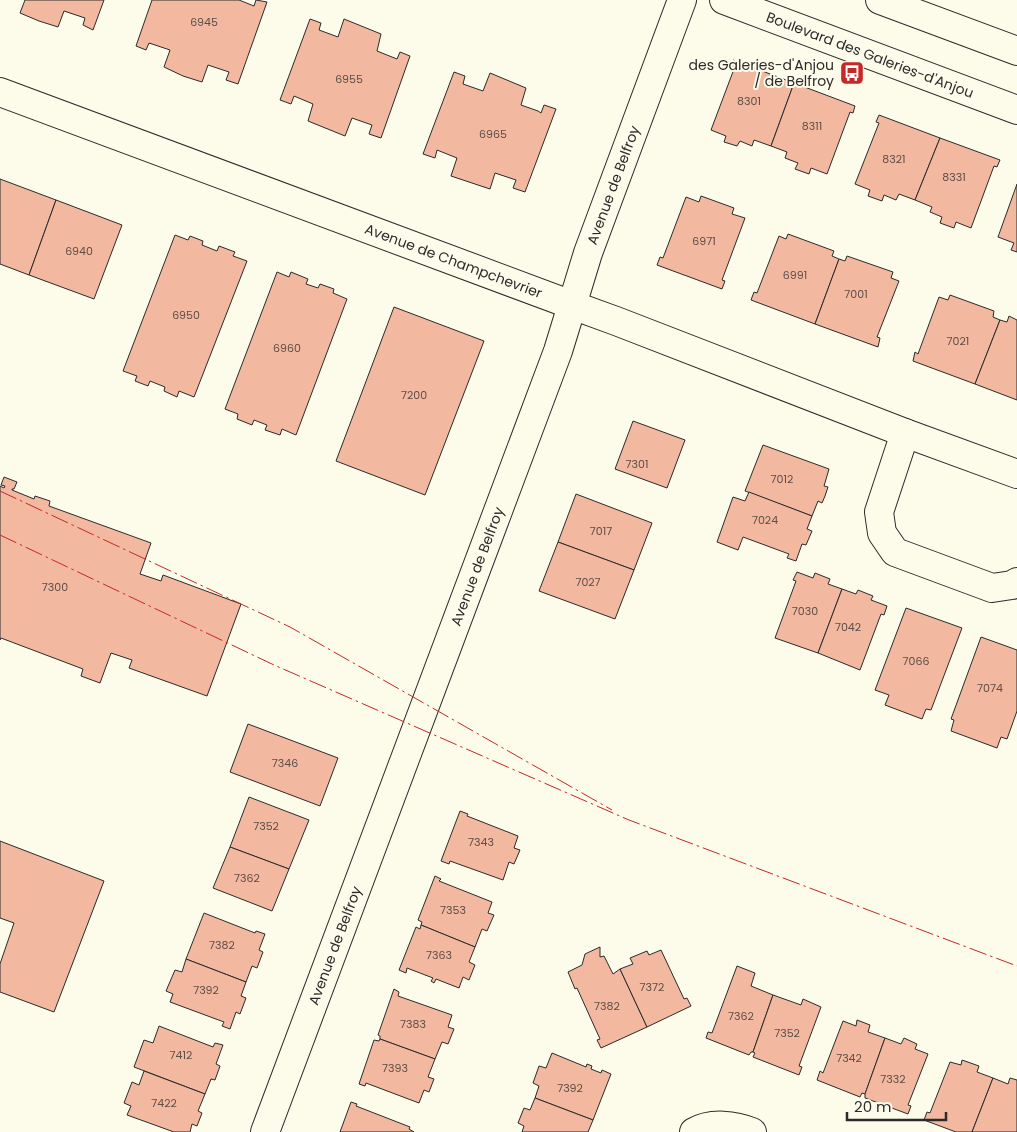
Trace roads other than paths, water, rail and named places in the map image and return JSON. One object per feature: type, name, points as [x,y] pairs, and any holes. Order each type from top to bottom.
[{"type":"street","name":"Avenue de Belfroy","points":[[264,1132],[558,351],[588,253],[682,0]]},
{"type":"street","name":"Boulevard des Galeries-d'Anjou","points":[[724,0],[1017,110]]},
{"type":"street","points":[[880,0],[1017,51]]},
{"type":"street","name":"Avenue de Champchevrier","points":[[0,92],[616,321],[1017,474]]},
{"type":"street","points":[[906,433],[879,512],[882,533],[895,552],[992,588],[1012,585],[1017,582]]},
{"type":"street","points":[[694,1132],[699,1129],[724,1125],[752,1132]]},
{"type":"place","name":"des Galeries-d'Anjou / de Belfroy","points":[[852,73]]}]
